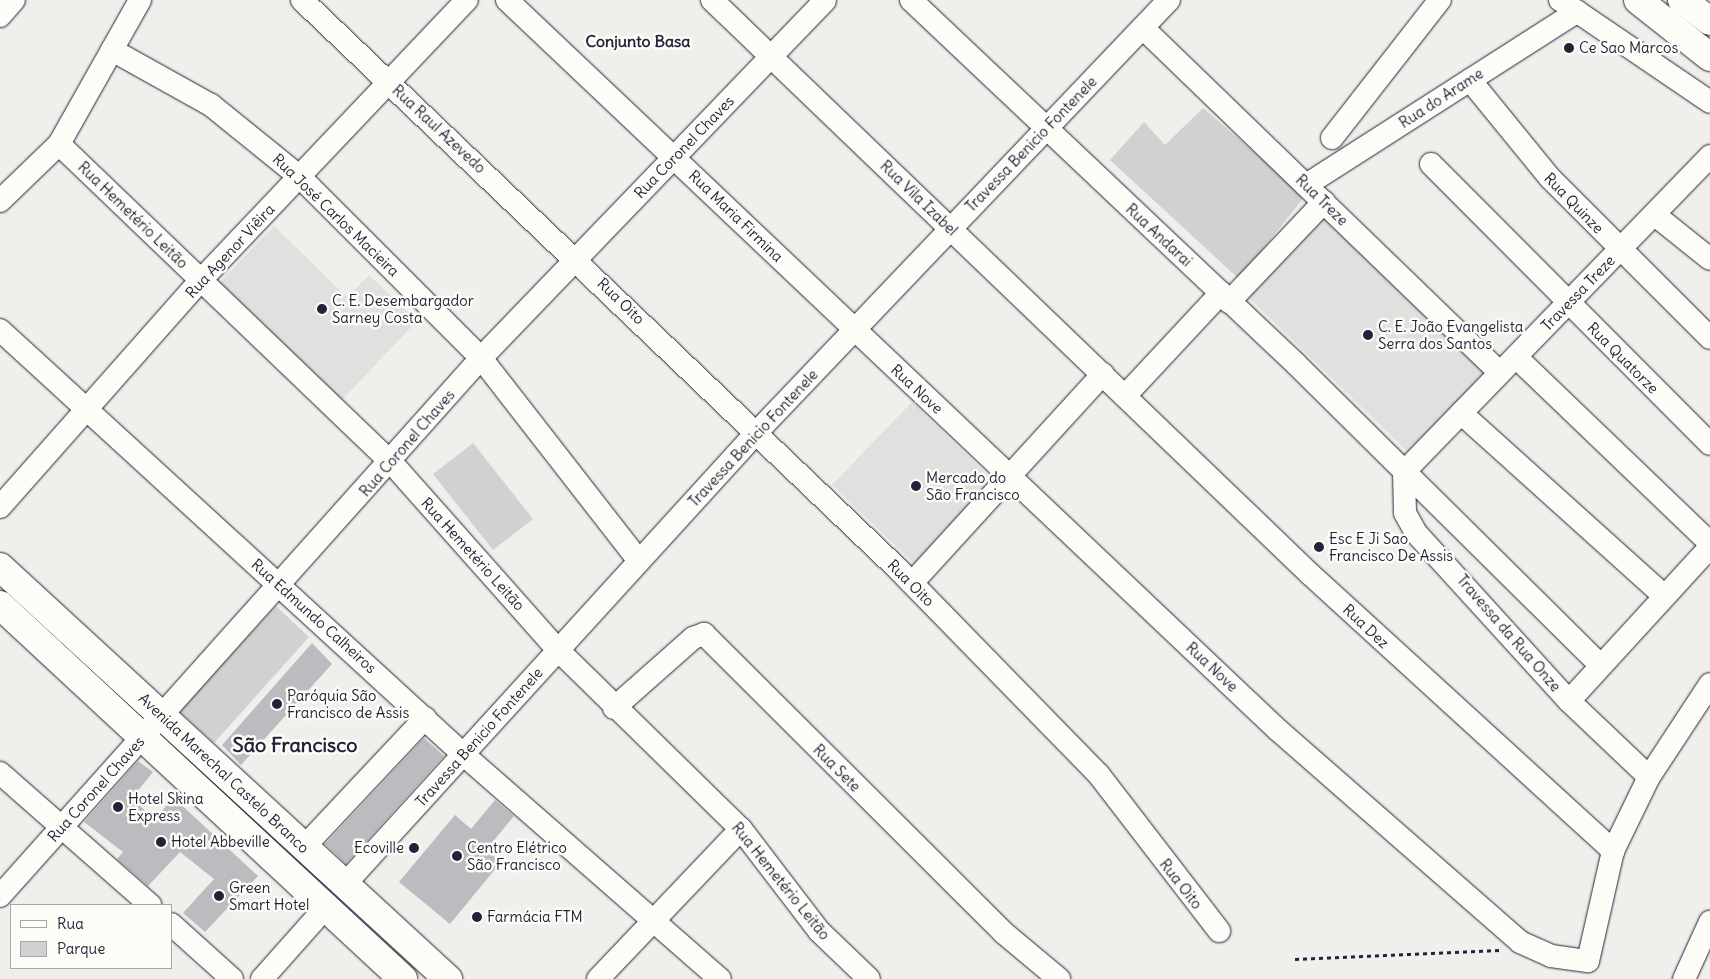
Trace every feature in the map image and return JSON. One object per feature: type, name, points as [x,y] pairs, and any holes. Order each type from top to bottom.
[{"type":"main road","points":[[1638,0],[1710,57]]},
{"type":"main road","points":[[1682,0],[1710,21]]},
{"type":"main road","name":"Avenida Marechal Castelo Branco","points":[[0,567],[448,979]]},
{"type":"main road","name":"Avenida Marechal Castelo Branco","points":[[0,605],[403,979]]},
{"type":"street","points":[[0,16],[14,0]]},
{"type":"street","points":[[0,201],[59,144],[140,0]]},
{"type":"street","name":"Rua Raul Azevedo","points":[[302,0],[577,259]]},
{"type":"street","name":"Rua Agenor Viêira","points":[[0,507],[201,280],[467,0]]},
{"type":"street","name":"Rua Maria Firmina","points":[[507,0],[855,330]]},
{"type":"street","name":"Rua Vila Izabel","points":[[712,0],[1125,396]]},
{"type":"street","name":"Rua Coronel Chaves","points":[[0,896],[142,737],[282,586],[481,358],[825,0]]},
{"type":"street","name":"Rua Andarai","points":[[911,0],[1225,298],[1601,666]]},
{"type":"street","points":[[1332,138],[1440,0]]},
{"type":"street","name":"Travessa Benicio Fontenele","points":[[345,884],[757,432],[1143,28],[1163,2]]},
{"type":"street","points":[[1569,6],[1710,102]]},
{"type":"street","name":"Rua do Arame","points":[[1306,185],[1470,80],[1569,6]]},
{"type":"street","name":"Rua Treze","points":[[1143,28],[1500,373]]},
{"type":"street","name":"Rua José Carlos Macieira","points":[[112,50],[211,105],[300,177],[481,358],[638,561]]},
{"type":"street","name":"Rua Quinze","points":[[1470,80],[1525,151],[1619,249],[1710,338]]},
{"type":"street","name":"Rua Hemetério Leitão","points":[[59,144],[390,462],[558,650],[614,708],[741,829],[819,931],[870,979]]},
{"type":"street","name":"Travessa Treze","points":[[1404,472],[1619,249],[1655,215],[1710,156]]},
{"type":"street","name":"Rua Quatorze","points":[[1431,164],[1568,304],[1710,444]]},
{"type":"street","points":[[1125,396],[1324,202]]},
{"type":"street","points":[[1655,215],[1710,260]]},
{"type":"street","name":"Rua Oito","points":[[577,259],[912,583],[1098,775],[1219,931]]},
{"type":"street","name":"Rua Edmundo Calheiros","points":[[0,330],[84,412],[282,586],[464,755],[654,918],[720,979]]},
{"type":"street","name":"Rua Nove","points":[[855,330],[1349,795],[1520,942],[1578,962],[1587,962],[1590,957],[1613,850]]},
{"type":"street","points":[[1516,357],[1710,545],[1569,701]]},
{"type":"street","points":[[912,583],[1103,374]]},
{"type":"street","name":"Rua Dez","points":[[1125,396],[1310,574],[1613,850]]},
{"type":"street","points":[[1461,413],[1663,595]]},
{"type":"street","name":"Travessa da Rua Onze","points":[[1404,472],[1405,513],[1416,533],[1569,701],[1649,777]]},
{"type":"street","name":"Rua Sete","points":[[614,708],[693,638],[704,634],[1004,933],[1059,979]]},
{"type":"street","points":[[1613,850],[1649,777],[1710,684]]},
{"type":"street","points":[[304,847],[425,718]]},
{"type":"street","points":[[0,773],[149,904]]},
{"type":"street","points":[[598,979],[654,918],[741,829]]},
{"type":"street","points":[[262,979],[326,908]]},
{"type":"street","points":[[1684,979],[1710,922]]},
{"type":"street","points":[[172,925],[232,979]]},
{"type":"path","points":[[1294,959],[1433,956],[1500,950],[1520,942]]},
{"type":"shaded area","name":"C. E. João Evangelista Serra dos Santos","points":[[1326,216],[1488,373],[1410,454],[1248,297]]},
{"type":"shaded area","name":"C. E. Desembargador Sarney Costa","points":[[274,226],[347,297],[369,275],[417,321],[338,404],[216,286]]},
{"type":"shaded area","name":"Mercado do São Francisco","points":[[912,402],[1000,487],[921,570],[832,485]]},
{"type":"green space","points":[[1203,108],[1305,196],[1239,279],[1110,160],[1144,122],[1165,145]]},
{"type":"green space","points":[[473,443],[533,519],[493,550],[433,474]]},
{"type":"green space","points":[[276,606],[309,637],[214,743],[179,711]]},
{"type":"building","name":"Paróquia São Francisco de Assis","points":[[312,643],[332,664],[241,765],[222,745]]},
{"type":"building","points":[[424,738],[444,756],[346,864],[325,844]]},
{"type":"building","points":[[138,761],[153,772],[132,798],[154,819],[174,798],[258,876],[205,932],[183,913],[214,879],[180,852],[148,886],[117,859],[123,852],[84,822]]},
{"type":"building","name":"Centro Elétrico São Francisco","points":[[495,800],[514,816],[486,850],[501,862],[450,924],[399,882],[455,815],[471,829]]},
{"type":"place","name":"Ce Sao Marcos","points":[[1569,48]]},
{"type":"place","name":"C. E. Desembargador Sarney Costa","points":[[322,309]]},
{"type":"place","name":"C. E. João Evangelista Serra dos Santos","points":[[1368,335]]},
{"type":"place","name":"Mercado do São Francisco","points":[[916,486]]},
{"type":"place","name":"Esc E Ji Sao Francisco De Assis","points":[[1319,547]]},
{"type":"place","name":"Paróquia São Francisco de Assis","points":[[277,704]]},
{"type":"place","name":"Hotel Skina Express","points":[[118,807]]},
{"type":"place","name":"Hotel Abbeville","points":[[161,842]]},
{"type":"place","name":"Ecoville","points":[[414,848]]},
{"type":"place","name":"Centro Elétrico São Francisco","points":[[457,856]]},
{"type":"place","name":"Green Smart Hotel","points":[[219,896]]},
{"type":"place","name":"Farmácia FTM","points":[[477,917]]},
{"type":"district","name":"Conjunto Basa","points":[[638,41]]},
{"type":"district","name":"São Francisco","points":[[295,744]]}]
